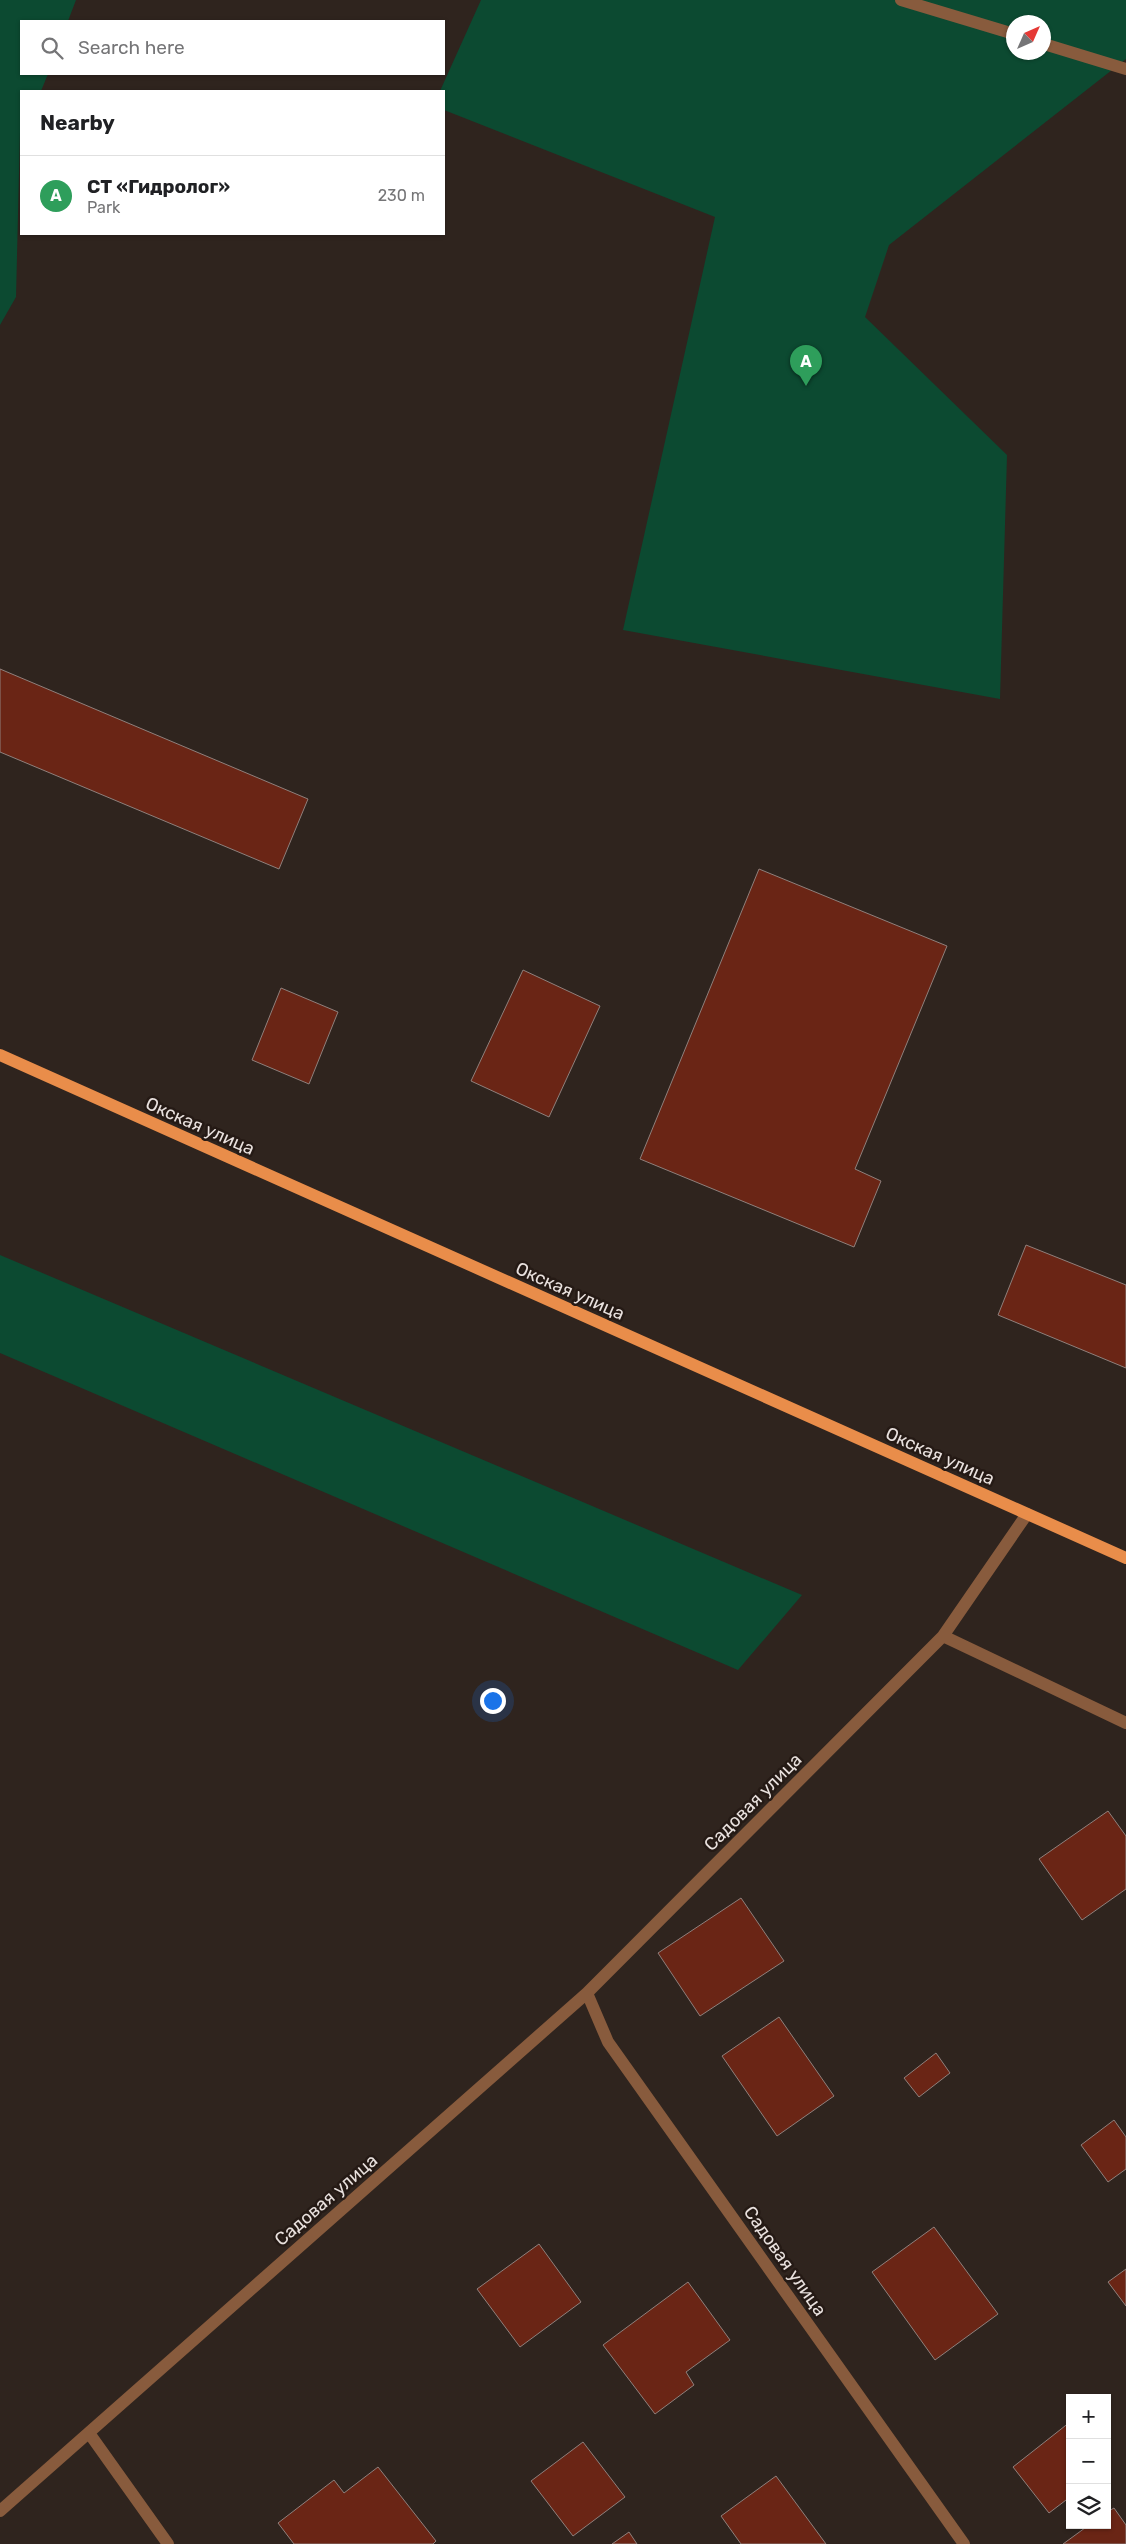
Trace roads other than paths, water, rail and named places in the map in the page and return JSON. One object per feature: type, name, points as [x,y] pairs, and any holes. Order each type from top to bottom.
[{"type":"main road","name":"Окская улица","points":[[0,1055],[1126,1558]]},
{"type":"street","points":[[901,0],[1006,32]]},
{"type":"street","points":[[1051,46],[1126,69]]},
{"type":"street","name":"Садовая улица","points":[[0,2511],[587,1993],[943,1636],[1027,1514]]},
{"type":"street","points":[[943,1636],[1126,1723]]},
{"type":"street","name":"Садовая улица","points":[[587,1993],[608,2042],[964,2544]]},
{"type":"street","points":[[89,2433],[168,2544]]},
{"type":"place","name":"СТ «Гидролог»","points":[[806,386]]}]
